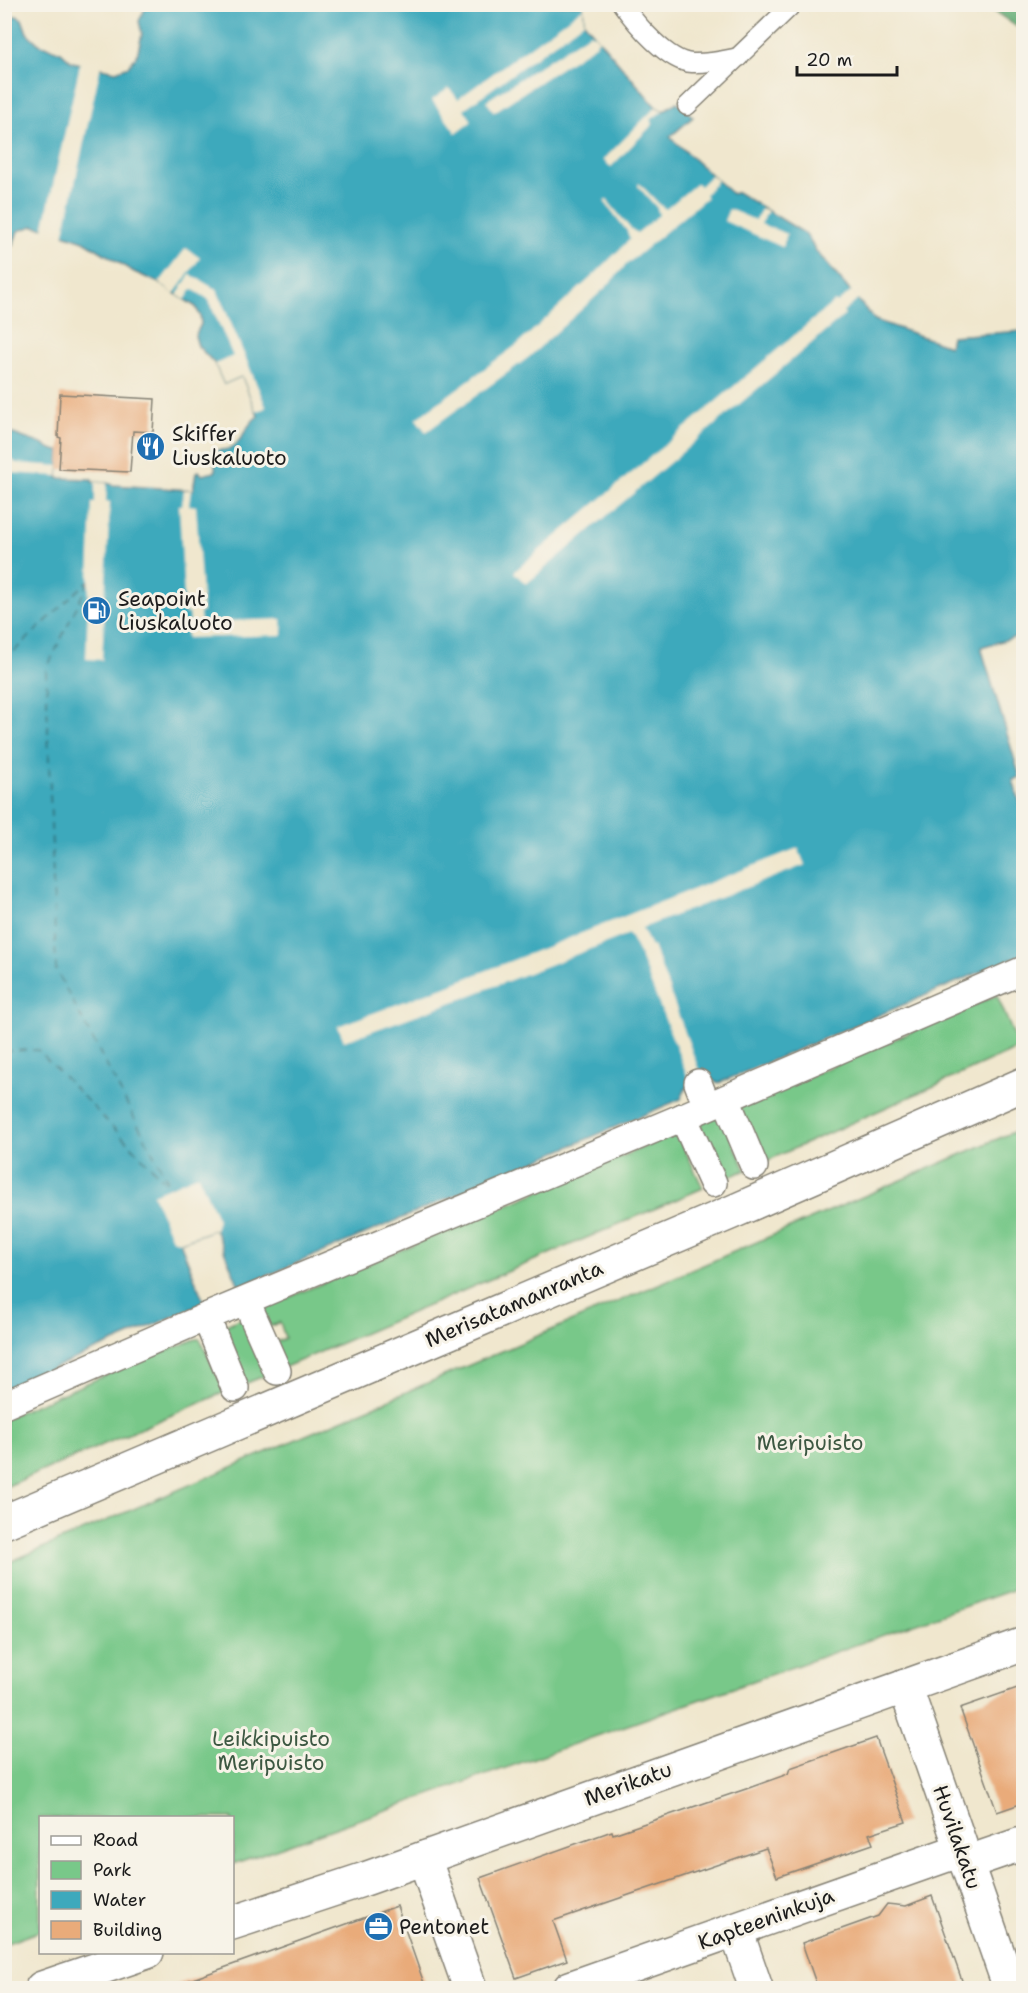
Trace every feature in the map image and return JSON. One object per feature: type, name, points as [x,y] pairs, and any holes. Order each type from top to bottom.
[{"type":"street","points":[[4,1405],[225,1303],[703,1101],[1023,970]]},
{"type":"street","name":"Merisatamanranta","points":[[4,1522],[730,1213],[1023,1084]]},
{"type":"street","points":[[703,1101],[754,1166]]},
{"type":"street","points":[[703,1101],[713,1183]]},
{"type":"street","points":[[225,1303],[277,1371]]},
{"type":"street","points":[[225,1303],[234,1388]]},
{"type":"street","name":"Merikatu","points":[[234,1922],[424,1858],[1023,1644]]},
{"type":"street","name":"Huvilakatu","points":[[905,1686],[1010,1989]]},
{"type":"street","name":"Kapteeninkuja","points":[[570,1989],[736,1930],[963,1857],[1023,1843]]},
{"type":"street","points":[[424,1858],[470,1989]]},
{"type":"street","points":[[736,1930],[756,1989]]},
{"type":"street","points":[[42,1989],[144,1954]]},
{"type":"lane","points":[[622,4],[656,42],[677,59],[690,63],[739,57]]},
{"type":"lane","points":[[687,106],[793,4]]},
{"type":"green space","points":[[991,4],[1023,5],[1023,31],[988,7]]},
{"type":"green space","points":[[997,995],[1019,1048],[762,1163],[740,1108],[744,1104]]},
{"type":"green space","points":[[716,1116],[722,1118],[746,1170],[719,1181],[700,1123]]},
{"type":"green space","name":"Meripuisto","points":[[1023,1128],[1023,1586],[234,1864],[234,1816],[39,1816],[39,1931],[5,1944],[5,1564]]},
{"type":"green space","points":[[677,1133],[703,1188],[283,1368],[274,1343],[285,1338],[280,1322],[267,1328],[263,1310],[266,1307]]},
{"type":"green space","points":[[239,1319],[245,1320],[269,1374],[242,1385],[222,1327]]},
{"type":"green space","points":[[200,1339],[225,1392],[5,1487],[5,1418]]},
{"type":"water","points":[[152,4],[583,5],[584,22],[656,107],[663,111],[677,102],[693,117],[670,137],[732,194],[737,192],[806,234],[816,251],[875,320],[949,346],[951,336],[1023,331],[1023,635],[981,647],[1020,777],[1013,780],[1023,813],[1023,954],[719,1083],[708,1079],[686,1088],[681,1099],[241,1287],[215,1229],[180,1242],[204,1302],[202,1304],[5,1389],[5,430],[60,451],[58,478],[92,479],[92,482],[113,485],[193,490],[196,472],[199,471],[202,475],[215,472],[215,464],[210,459],[205,459],[206,454],[234,446],[258,416],[242,376],[224,384],[215,364],[198,346],[195,336],[201,324],[196,307],[159,283],[134,272],[84,241],[46,228],[33,226],[18,231],[13,245],[5,247],[4,13],[10,18],[17,16],[22,19],[27,33],[39,44],[61,52],[72,62],[116,71],[129,66],[137,55],[142,34],[139,21],[147,5],[151,7]]},
{"type":"pier","points":[[583,8],[584,22],[464,109],[472,121],[456,133],[432,100],[449,88],[458,99]]},
{"type":"pier","points":[[590,33],[599,40],[597,44],[494,112],[486,101]]},
{"type":"pier","points":[[81,60],[101,65],[63,237],[43,230]]},
{"type":"pier","points":[[656,107],[663,111],[650,120],[653,124],[611,167],[603,160]]},
{"type":"pier","points":[[711,175],[717,180],[705,195],[707,197],[626,265],[604,289],[529,357],[426,432],[416,419],[518,344],[630,239],[627,231],[604,201],[607,200],[630,228],[637,233],[659,215],[657,208],[638,186],[639,183],[666,209],[697,183],[700,186]]},
{"type":"pier","points":[[762,208],[768,211],[761,224],[787,234],[782,247],[724,221],[729,209],[755,220]]},
{"type":"pier","points":[[186,248],[200,258],[174,294],[159,283]]},
{"type":"pier","points":[[190,274],[217,290],[266,407],[263,409],[256,411],[242,376],[224,384],[215,364],[233,356],[208,299],[192,289],[185,300],[177,295]]},
{"type":"pier","points":[[852,291],[859,299],[843,312],[845,315],[526,584],[514,572],[835,301],[837,303]]},
{"type":"pier","points":[[5,454],[16,463],[59,466],[58,476],[12,473],[5,467]]},
{"type":"pier","points":[[95,482],[107,483],[106,501],[110,502],[102,660],[86,659],[92,503],[95,503]]},
{"type":"pier","points":[[184,490],[191,490],[189,505],[196,506],[203,612],[200,613],[201,622],[282,619],[283,635],[187,638],[185,622],[190,622],[189,613],[185,614],[179,505],[182,505]]},
{"type":"pier","points":[[798,848],[805,865],[642,928],[651,947],[653,946],[703,1081],[691,1085],[638,951],[629,934],[461,999],[344,1041],[338,1026],[452,984]]},
{"type":"pier","points":[[198,1175],[218,1220],[215,1229],[179,1242],[172,1239],[153,1194]]},
{"type":"building","points":[[60,394],[155,399],[153,432],[133,431],[130,472],[59,469]]},
{"type":"building","points":[[1023,1686],[1023,1803],[997,1812],[960,1708]]},
{"type":"building","points":[[876,1738],[906,1822],[869,1834],[873,1844],[777,1877],[766,1848],[553,1921],[567,1960],[516,1978],[480,1878],[612,1831],[613,1834],[746,1789],[788,1774],[790,1768]]},
{"type":"building","points":[[932,1896],[965,1989],[818,1989],[802,1943],[878,1916],[887,1904],[906,1906]]},
{"type":"building","points":[[397,1906],[426,1989],[177,1989],[176,1985]]},
{"type":"ferry route","points":[[4,661],[88,581]]},
{"type":"ferry route","points":[[89,581],[46,670],[56,970],[171,1187]]},
{"type":"ferry route","points":[[4,1051],[38,1050],[168,1184]]},
{"type":"place","name":"Skiffer Liuskaluoto","points":[[151,446]]},
{"type":"place","name":"Seapoint Liuskaluoto","points":[[97,611]]},
{"type":"place","name":"Pentonet","points":[[378,1927]]},
{"type":"park label","name":"Leikkipuisto Meripuisto","points":[[271,1751]]}]
